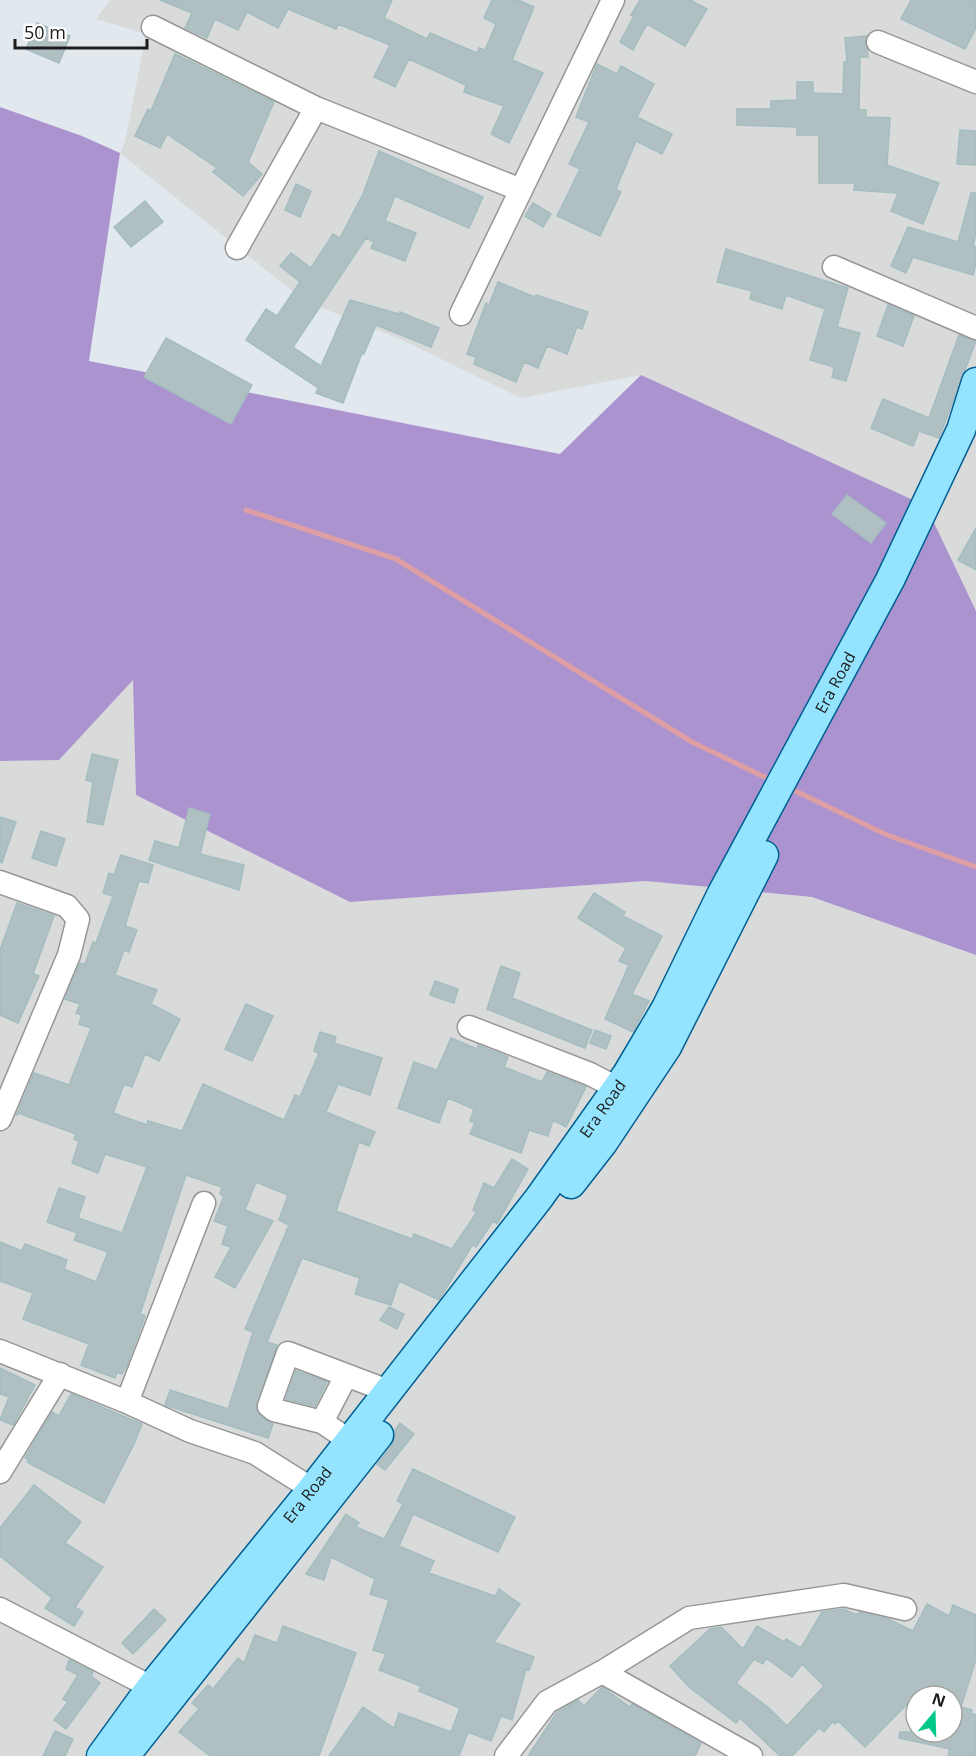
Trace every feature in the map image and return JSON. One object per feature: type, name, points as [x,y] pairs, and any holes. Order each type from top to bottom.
[{"type":"main road","name":"Era Road","points":[[101,1756],[151,1687],[312,1489],[539,1198],[617,1088],[666,1008],[776,810],[869,620],[910,557],[961,430],[976,382]]},
{"type":"main road","points":[[910,557],[976,442]]},
{"type":"main road","points":[[125,1756],[367,1451],[603,1143],[667,1047],[718,950],[776,810]]},
{"type":"street","points":[[461,314],[614,0]]},
{"type":"street","points":[[153,27],[316,108],[521,190]]},
{"type":"street","points":[[878,42],[976,82]]},
{"type":"street","points":[[237,248],[316,108]]},
{"type":"street","points":[[834,267],[976,328]]},
{"type":"street","points":[[0,882],[67,906],[78,919],[69,955],[1,1115]]},
{"type":"street","points":[[469,1027],[590,1074],[617,1088]]},
{"type":"street","points":[[127,1402],[204,1203]]},
{"type":"street","points":[[0,1351],[127,1402],[190,1431],[255,1453],[312,1489]]},
{"type":"street","points":[[350,1441],[322,1422],[274,1410],[269,1406],[288,1353],[388,1391]]},
{"type":"street","points":[[0,1472],[60,1374]]},
{"type":"street","points":[[322,1422],[346,1376]]},
{"type":"street","points":[[506,1756],[547,1702],[602,1672],[689,1618],[844,1595],[905,1609]]},
{"type":"street","points":[[0,1609],[151,1687]]},
{"type":"street","points":[[602,1672],[738,1753]]},
{"type":"shaded area","points":[[110,0],[976,0],[976,614],[641,375],[521,398],[400,339],[305,301],[120,153],[125,142],[146,34],[96,19]]},
{"type":"shaded area","points":[[0,107],[82,136],[120,153],[89,361],[560,454],[641,375],[926,506],[976,611],[976,955],[812,897],[646,881],[350,902],[136,795],[133,680],[59,760],[0,761]]},
{"type":"shaded area","points":[[133,679],[350,902],[646,881],[812,897],[976,955],[976,1756],[0,1756],[0,761],[59,759]]},
{"type":"building","points":[[160,0],[392,0],[384,18],[427,39],[430,33],[477,53],[479,48],[485,50],[496,24],[484,18],[492,0],[518,0],[534,7],[512,60],[543,73],[509,143],[491,134],[504,106],[464,92],[466,85],[409,59],[395,87],[374,77],[390,45],[338,24],[336,29],[288,9],[278,28],[247,12],[238,30],[215,19],[207,38],[185,28],[192,13]]},
{"type":"building","points":[[640,0],[690,0],[707,9],[685,46],[647,24],[633,50],[620,42]]},
{"type":"building","points":[[911,0],[976,0],[976,28],[965,49],[901,19]]},
{"type":"building","points":[[37,23],[70,36],[59,63],[26,49]]},
{"type":"building","points":[[866,36],[868,57],[860,57],[859,110],[866,110],[866,117],[890,118],[887,165],[939,183],[923,224],[891,211],[898,193],[854,190],[855,183],[819,183],[819,135],[797,135],[797,127],[737,125],[737,109],[771,109],[771,101],[797,100],[797,82],[813,82],[813,93],[843,94],[844,62],[847,62],[845,38]]},
{"type":"building","points":[[175,54],[274,102],[248,162],[262,174],[243,196],[213,172],[217,168],[167,134],[160,148],[135,136],[148,109],[151,111]]},
{"type":"building","points":[[597,64],[617,74],[621,66],[654,84],[637,117],[672,134],[662,154],[636,141],[616,189],[621,192],[600,236],[557,216],[580,169],[569,164],[589,122],[576,117]]},
{"type":"building","points":[[960,130],[976,131],[976,165],[957,164]]},
{"type":"building","points":[[379,151],[483,197],[469,228],[395,196],[385,221],[416,233],[405,261],[371,248],[374,242],[366,238],[293,347],[321,366],[350,300],[399,314],[400,312],[439,328],[431,347],[376,325],[364,354],[362,353],[343,403],[316,393],[318,388],[246,340],[266,309],[277,316],[300,282],[280,266],[291,253],[311,268],[333,234],[340,238],[363,194]]},
{"type":"building","points":[[296,184],[311,191],[300,217],[285,210]]},
{"type":"building","points":[[971,193],[976,193],[976,233],[973,246],[976,247],[976,264],[973,275],[913,257],[906,273],[891,266],[908,227],[958,242]]},
{"type":"building","points":[[145,201],[163,222],[131,247],[114,227]]},
{"type":"building","points":[[533,203],[551,214],[543,227],[525,216]]},
{"type":"building","points":[[726,249],[848,288],[837,327],[860,333],[846,381],[832,377],[834,369],[831,366],[810,360],[825,309],[786,295],[782,309],[750,299],[752,291],[717,282]]},
{"type":"building","points":[[498,282],[535,297],[536,295],[588,312],[582,329],[577,327],[567,354],[547,346],[538,368],[524,362],[516,382],[474,364],[476,357],[467,354],[486,303],[489,305]]},
{"type":"building","points":[[888,305],[914,316],[903,346],[877,336]]},
{"type":"building","points":[[959,335],[976,341],[939,438],[919,431],[913,446],[871,428],[883,399],[929,418]]},
{"type":"building","points":[[166,338],[252,385],[231,424],[144,377]]},
{"type":"building","points":[[847,495],[886,523],[871,543],[832,514]]},
{"type":"building","points":[[976,528],[976,570],[958,560]]},
{"type":"building","points":[[92,754],[118,760],[103,825],[87,822],[93,782],[86,780]]},
{"type":"building","points":[[189,808],[210,814],[200,854],[244,865],[239,890],[149,860],[155,841],[179,848]]},
{"type":"building","points":[[0,817],[16,822],[2,863],[0,862]]},
{"type":"building","points":[[41,831],[65,839],[56,866],[32,858]]},
{"type":"building","points":[[121,855],[153,865],[148,883],[139,881],[125,926],[137,930],[129,952],[124,950],[115,975],[157,990],[151,1004],[180,1019],[159,1061],[145,1054],[132,1087],[124,1084],[113,1113],[147,1125],[148,1121],[182,1131],[203,1084],[284,1120],[295,1095],[300,1097],[319,1053],[314,1051],[320,1032],[336,1037],[334,1043],[382,1058],[370,1095],[338,1084],[326,1112],[375,1132],[369,1146],[359,1142],[336,1211],[412,1239],[414,1234],[452,1249],[477,1212],[473,1210],[484,1183],[494,1188],[512,1159],[528,1169],[497,1224],[493,1221],[476,1247],[473,1244],[439,1300],[399,1281],[391,1305],[355,1294],[360,1278],[302,1258],[267,1342],[277,1345],[256,1409],[261,1417],[273,1424],[268,1438],[165,1405],[170,1390],[228,1409],[253,1332],[245,1329],[289,1225],[279,1220],[288,1195],[256,1182],[245,1210],[273,1221],[235,1288],[215,1277],[231,1247],[222,1244],[228,1226],[214,1221],[224,1196],[220,1194],[222,1187],[186,1175],[140,1314],[145,1316],[127,1365],[122,1374],[117,1372],[115,1378],[81,1365],[89,1344],[23,1319],[33,1293],[0,1281],[0,1242],[22,1251],[25,1244],[67,1260],[64,1269],[96,1282],[108,1252],[74,1240],[77,1233],[47,1222],[59,1188],[85,1197],[78,1218],[122,1233],[147,1167],[105,1154],[98,1173],[72,1163],[79,1141],[74,1139],[76,1134],[18,1113],[16,1116],[34,1073],[69,1085],[91,1028],[79,1024],[82,1015],[76,1013],[80,1004],[65,999],[80,963],[85,964],[93,942],[96,943],[113,896],[103,893],[109,873],[114,875]]},
{"type":"building","points":[[594,893],[625,912],[623,916],[662,936],[632,994],[649,1001],[633,1032],[605,1019],[629,965],[619,961],[626,948],[578,918]]},
{"type":"building","points":[[17,903],[54,916],[33,974],[39,976],[18,1023],[0,1015],[0,950]]},
{"type":"building","points":[[501,966],[520,973],[512,998],[592,1030],[585,1048],[487,1009]]},
{"type":"building","points":[[435,981],[458,989],[454,1003],[430,995]]},
{"type":"building","points":[[246,1004],[273,1016],[252,1061],[225,1049]]},
{"type":"building","points":[[595,1030],[611,1036],[606,1049],[590,1043]]},
{"type":"building","points":[[451,1038],[477,1049],[478,1045],[508,1057],[504,1067],[542,1082],[547,1072],[586,1087],[566,1127],[553,1120],[548,1136],[529,1130],[521,1153],[470,1134],[475,1123],[470,1121],[474,1109],[448,1098],[439,1123],[398,1108],[414,1062],[437,1070]]},
{"type":"building","points":[[389,1307],[404,1314],[397,1329],[380,1320]]},
{"type":"building","points":[[0,1368],[35,1385],[13,1425],[0,1420],[9,1397],[0,1394]]},
{"type":"building","points":[[296,1371],[327,1382],[315,1406],[286,1399]]},
{"type":"building","points":[[71,1394],[142,1424],[104,1503],[27,1462],[29,1460],[25,1458],[52,1412],[59,1416]]},
{"type":"building","points":[[400,1423],[414,1434],[385,1470],[377,1464],[392,1445],[395,1430]]},
{"type":"building","points":[[413,1469],[515,1517],[498,1552],[413,1514],[399,1546],[434,1561],[429,1573],[495,1596],[499,1589],[520,1604],[494,1642],[534,1657],[529,1670],[526,1669],[512,1720],[501,1716],[491,1741],[468,1732],[459,1756],[329,1756],[363,1707],[394,1728],[399,1713],[451,1732],[460,1708],[419,1691],[421,1686],[379,1670],[386,1654],[373,1650],[389,1600],[370,1594],[375,1579],[331,1557],[324,1580],[306,1574],[346,1514],[359,1523],[356,1527],[384,1539],[403,1504],[397,1501]]},
{"type":"building","points":[[34,1485],[81,1522],[65,1543],[103,1567],[75,1607],[83,1612],[74,1626],[45,1608],[52,1598],[0,1556],[0,1528]]},
{"type":"building","points":[[927,1604],[949,1616],[953,1605],[976,1615],[976,1659],[964,1697],[964,1684],[904,1684],[904,1707],[865,1747],[838,1721],[835,1724],[833,1721],[824,1732],[819,1728],[792,1756],[780,1756],[740,1718],[736,1723],[689,1687],[670,1666],[710,1629],[721,1627],[743,1649],[757,1626],[784,1642],[786,1639],[801,1648],[822,1612],[843,1609],[857,1615],[859,1612],[888,1619],[913,1631]],"holes":[[[766,1658],[792,1677],[802,1664],[824,1686],[787,1726],[769,1708],[736,1683],[754,1659],[763,1664]]]},
{"type":"building","points":[[154,1609],[166,1620],[133,1654],[122,1643]]},
{"type":"building","points":[[283,1626],[356,1653],[319,1756],[210,1756],[179,1732],[199,1709],[192,1703],[208,1685],[213,1689],[238,1658],[244,1663],[255,1635],[277,1643]]},
{"type":"building","points":[[69,1660],[93,1672],[91,1676],[100,1683],[66,1729],[54,1720],[68,1702],[63,1699],[78,1675],[66,1669]]},
{"type":"building","points":[[602,1687],[630,1707],[632,1704],[701,1743],[695,1756],[528,1756],[557,1712],[578,1700],[584,1706]]},
{"type":"building","points":[[964,1708],[972,1710],[971,1713],[976,1715],[976,1756],[948,1756],[950,1749],[927,1744],[964,1744]]},
{"type":"building","points":[[55,1731],[73,1739],[65,1756],[43,1756]]},
{"type":"building","points":[[900,1732],[904,1732],[904,1739],[899,1738]]},
{"type":"waterway","points":[[246,510],[396,559],[692,742],[773,781]]},
{"type":"waterway","points":[[787,787],[887,835],[976,867]]}]
